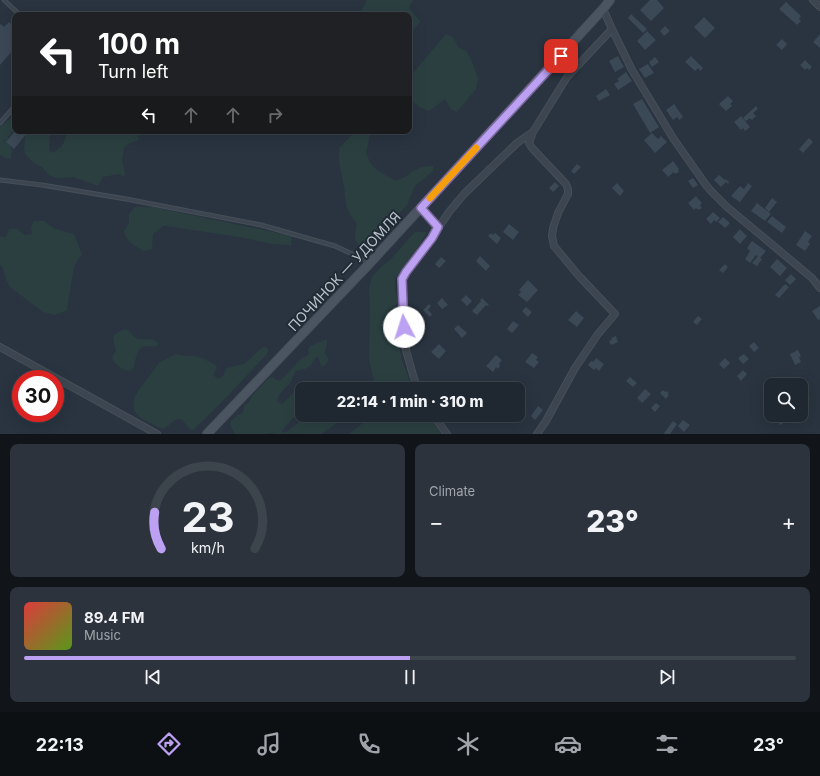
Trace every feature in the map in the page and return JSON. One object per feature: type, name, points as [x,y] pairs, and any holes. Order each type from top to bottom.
[{"type":"main road","name":"ПОЧИНОК — УДОМЛЯ","points":[[207,434],[370,263],[610,0]]},
{"type":"street","points":[[812,0],[820,6]]},
{"type":"street","points":[[603,9],[632,70],[673,138],[711,191],[812,278],[820,288]]},
{"type":"street","points":[[537,434],[546,421],[575,368],[598,334],[616,314],[579,276],[554,246],[552,236],[553,228],[558,213],[568,194],[568,189],[566,184],[532,148],[530,143],[533,132],[567,77],[612,29]]},
{"type":"street","points":[[416,382],[406,350],[402,279],[432,238],[438,227],[464,194],[517,143],[533,132]]},
{"type":"street","points":[[421,208],[438,227]]},
{"type":"street","points":[[0,347],[157,434]]},
{"type":"street","points":[[438,422],[447,434]]},
{"type":"lane","points":[[4,0],[17,12]]},
{"type":"lane","points":[[0,123],[12,109]]},
{"type":"lane","points":[[0,180],[42,185],[126,199],[262,224],[335,246],[370,263]]},
{"type":"green space","points":[[367,0],[413,0],[409,8],[420,21],[412,33],[412,12],[361,12]]},
{"type":"green space","points":[[446,34],[454,38],[458,47],[467,52],[478,79],[476,89],[457,112],[451,109],[445,99],[429,111],[419,107],[412,101],[412,74]]},
{"type":"green space","points":[[12,117],[12,132],[8,137],[12,150],[11,159],[0,155],[0,127]]},
{"type":"green space","points":[[26,134],[50,134],[49,150],[53,153],[62,146],[67,134],[137,134],[139,140],[130,143],[124,148],[122,160],[125,173],[124,177],[119,174],[103,177],[98,186],[74,177],[56,178],[49,175],[42,167],[34,163],[25,154],[24,147]]},
{"type":"green space","points":[[355,134],[370,134],[366,153],[371,164],[377,170],[396,181],[422,167],[433,166],[433,171],[415,186],[407,205],[363,251],[356,238],[355,232],[357,224],[346,206],[339,162],[339,148]]},
{"type":"green space","points":[[135,207],[153,207],[292,236],[291,245],[272,244],[239,237],[163,226],[153,234],[152,249],[143,251],[126,238],[124,231],[129,224],[129,214]]},
{"type":"green space","points":[[34,221],[44,221],[55,229],[74,234],[82,254],[74,266],[67,310],[55,315],[43,312],[10,287],[3,268],[0,265],[0,237],[6,237],[9,229],[17,229],[25,235],[32,234],[31,228]]},
{"type":"green space","points":[[415,232],[427,232],[412,257],[395,278],[395,290],[400,311],[398,337],[402,361],[410,382],[374,382],[369,360],[369,289],[372,277],[390,260]]},
{"type":"green space","points":[[124,329],[128,330],[139,339],[150,339],[157,342],[158,345],[144,346],[141,348],[137,353],[134,367],[130,371],[119,366],[112,357],[116,351],[113,338]]},
{"type":"green space","points":[[327,340],[325,354],[328,359],[327,363],[323,366],[321,365],[318,357],[316,357],[307,368],[296,371],[291,382],[282,391],[277,401],[281,404],[295,391],[295,416],[282,431],[285,433],[299,422],[338,422],[321,434],[235,434],[230,425],[231,421],[237,415],[243,413],[244,406],[253,395],[269,378],[272,377],[278,381],[281,380],[301,359],[308,355],[309,347]]},
{"type":"green space","points":[[263,347],[268,349],[266,355],[193,430],[188,428],[180,419],[175,420],[164,428],[160,428],[137,414],[134,406],[135,397],[159,363],[176,354],[195,356],[217,367],[213,375],[218,379],[223,376],[227,368],[244,364]]},
{"type":"green space","points":[[364,422],[434,422],[444,434],[349,434]]},
{"type":"building","points":[[650,0],[657,0],[664,8],[651,21],[640,10]]},
{"type":"building","points":[[786,2],[801,16],[799,19],[801,21],[797,25],[779,9]]},
{"type":"building","points":[[631,14],[647,29],[643,33],[628,18]]},
{"type":"building","points":[[704,17],[715,28],[705,38],[694,27]]},
{"type":"building","points":[[9,22],[12,25],[12,51],[0,65],[0,25],[1,24],[4,27]]},
{"type":"building","points":[[665,26],[670,31],[664,36],[660,31]]},
{"type":"building","points":[[647,31],[656,40],[645,50],[637,41]]},
{"type":"building","points":[[820,34],[820,48],[813,42]]},
{"type":"building","points":[[782,39],[787,44],[782,50],[776,45]]},
{"type":"building","points":[[618,56],[624,67],[615,72],[609,61]]},
{"type":"building","points":[[691,56],[703,68],[700,71],[698,68],[695,71],[685,62]]},
{"type":"building","points":[[655,57],[659,62],[652,67],[649,62]]},
{"type":"building","points":[[805,60],[812,67],[809,70],[807,68],[805,70],[800,65]]},
{"type":"building","points":[[648,64],[654,73],[645,78],[639,69]]},
{"type":"building","points":[[626,72],[632,81],[618,90],[614,84],[619,81],[617,79]]},
{"type":"building","points":[[606,89],[610,95],[599,101],[596,96]]},
{"type":"building","points":[[728,96],[733,101],[730,104],[732,106],[726,111],[719,104]]},
{"type":"building","points":[[642,99],[659,127],[650,133],[633,104]]},
{"type":"building","points":[[674,104],[683,117],[679,120],[677,117],[673,120],[666,110]]},
{"type":"building","points":[[756,106],[758,109],[753,113],[756,116],[752,120],[750,118],[746,121],[743,118]]},
{"type":"building","points":[[741,116],[750,127],[745,131],[743,128],[741,130],[734,122]]},
{"type":"building","points":[[652,133],[658,139],[661,136],[667,142],[655,153],[644,140]]},
{"type":"building","points":[[13,134],[26,134],[14,149],[6,142]]},
{"type":"building","points":[[809,138],[813,142],[803,153],[799,149]]},
{"type":"building","points":[[673,161],[679,169],[679,172],[675,174],[674,172],[668,177],[662,170]]},
{"type":"building","points":[[577,164],[581,167],[574,174],[571,171]]},
{"type":"building","points":[[719,175],[729,182],[728,184],[726,182],[721,187],[714,180]]},
{"type":"building","points":[[693,178],[698,185],[693,188],[688,181]]},
{"type":"building","points":[[555,182],[559,186],[553,192],[549,188]]},
{"type":"building","points":[[617,183],[624,191],[620,196],[612,188]]},
{"type":"building","points":[[748,183],[752,186],[740,202],[731,196],[740,186],[744,189]]},
{"type":"building","points":[[696,196],[702,203],[700,205],[702,208],[698,210],[696,208],[694,210],[688,203]]},
{"type":"building","points":[[772,198],[777,202],[769,212],[765,208]]},
{"type":"building","points":[[757,203],[771,214],[765,221],[751,211]]},
{"type":"building","points":[[713,212],[720,218],[716,222],[714,220],[711,224],[706,219]]},
{"type":"building","points":[[772,216],[786,227],[782,233],[767,222]]},
{"type":"building","points":[[723,217],[730,223],[725,228],[718,222]]},
{"type":"building","points":[[509,224],[519,232],[513,240],[503,232]]},
{"type":"building","points":[[740,229],[747,236],[740,244],[733,237]]},
{"type":"building","points":[[805,231],[812,236],[808,242],[810,244],[805,251],[796,245]]},
{"type":"building","points":[[491,233],[493,235],[495,233],[501,238],[497,244],[488,236]]},
{"type":"building","points":[[752,241],[766,251],[760,258],[762,259],[757,266],[752,263],[758,256],[756,255],[750,263],[745,259],[750,251],[747,248]]},
{"type":"building","points":[[480,256],[490,266],[486,271],[476,261]]},
{"type":"building","points":[[441,257],[446,261],[439,268],[435,264]]},
{"type":"building","points":[[777,259],[787,268],[780,276],[770,267]]},
{"type":"building","points":[[725,264],[728,267],[723,273],[719,270]]},
{"type":"building","points":[[791,274],[796,279],[790,285],[785,280]]},
{"type":"building","points":[[528,280],[538,290],[527,302],[518,295],[521,292],[519,290]]},
{"type":"building","points":[[785,284],[789,287],[779,298],[775,295]]},
{"type":"building","points":[[466,295],[472,301],[467,306],[461,300]]},
{"type":"building","points":[[442,298],[448,305],[442,309],[437,303]]},
{"type":"building","points":[[482,298],[489,305],[486,305],[477,315],[472,311]]},
{"type":"building","points":[[429,304],[431,306],[428,310],[432,314],[430,317],[423,310]]},
{"type":"building","points":[[820,306],[820,319],[818,320],[812,311]]},
{"type":"building","points":[[526,307],[532,312],[528,317],[522,311]]},
{"type":"building","points":[[576,311],[584,318],[577,327],[568,320]]},
{"type":"building","points":[[698,316],[702,319],[697,325],[693,322]]},
{"type":"building","points":[[417,317],[420,321],[412,326],[409,322]]},
{"type":"building","points":[[513,321],[519,325],[512,333],[507,329]]},
{"type":"building","points":[[458,325],[467,333],[462,338],[454,329]]},
{"type":"building","points":[[616,336],[618,342],[611,345],[609,341],[612,340],[611,338]]},
{"type":"building","points":[[754,342],[759,348],[754,352],[749,346]]},
{"type":"building","points":[[439,344],[446,351],[439,359],[431,352]]},
{"type":"building","points":[[798,350],[801,356],[799,357],[801,362],[795,365],[790,354]]},
{"type":"building","points":[[532,353],[538,357],[536,360],[539,362],[534,368],[525,362]]},
{"type":"building","points":[[744,354],[749,359],[743,364],[738,358]]},
{"type":"building","points":[[496,355],[502,360],[498,369],[496,367],[493,372],[486,366]]},
{"type":"building","points":[[596,358],[604,364],[599,371],[596,368],[594,370],[588,365]]},
{"type":"building","points":[[725,358],[730,363],[724,369],[719,364]]},
{"type":"building","points":[[743,370],[747,374],[741,381],[737,376]]},
{"type":"building","points":[[630,377],[637,383],[633,387],[626,381]]},
{"type":"building","points":[[645,389],[651,394],[642,403],[637,398]]},
{"type":"building","points":[[663,390],[669,393],[667,394],[669,395],[666,399],[660,393]]},
{"type":"building","points":[[656,403],[660,406],[655,412],[651,408]]},
{"type":"building","points":[[538,406],[543,410],[535,420],[531,416]]},
{"type":"building","points":[[683,420],[690,425],[684,432],[678,426]]},
{"type":"building","points":[[673,421],[677,424],[670,434],[665,434],[664,433]]},
{"type":"building","points":[[778,422],[785,422],[780,425]]},
{"type":"slow traffic","points":[[430,198],[476,148]]},
{"type":"route","points":[[404,327],[402,291],[403,276],[432,238],[438,227],[421,208],[561,56]]}]
